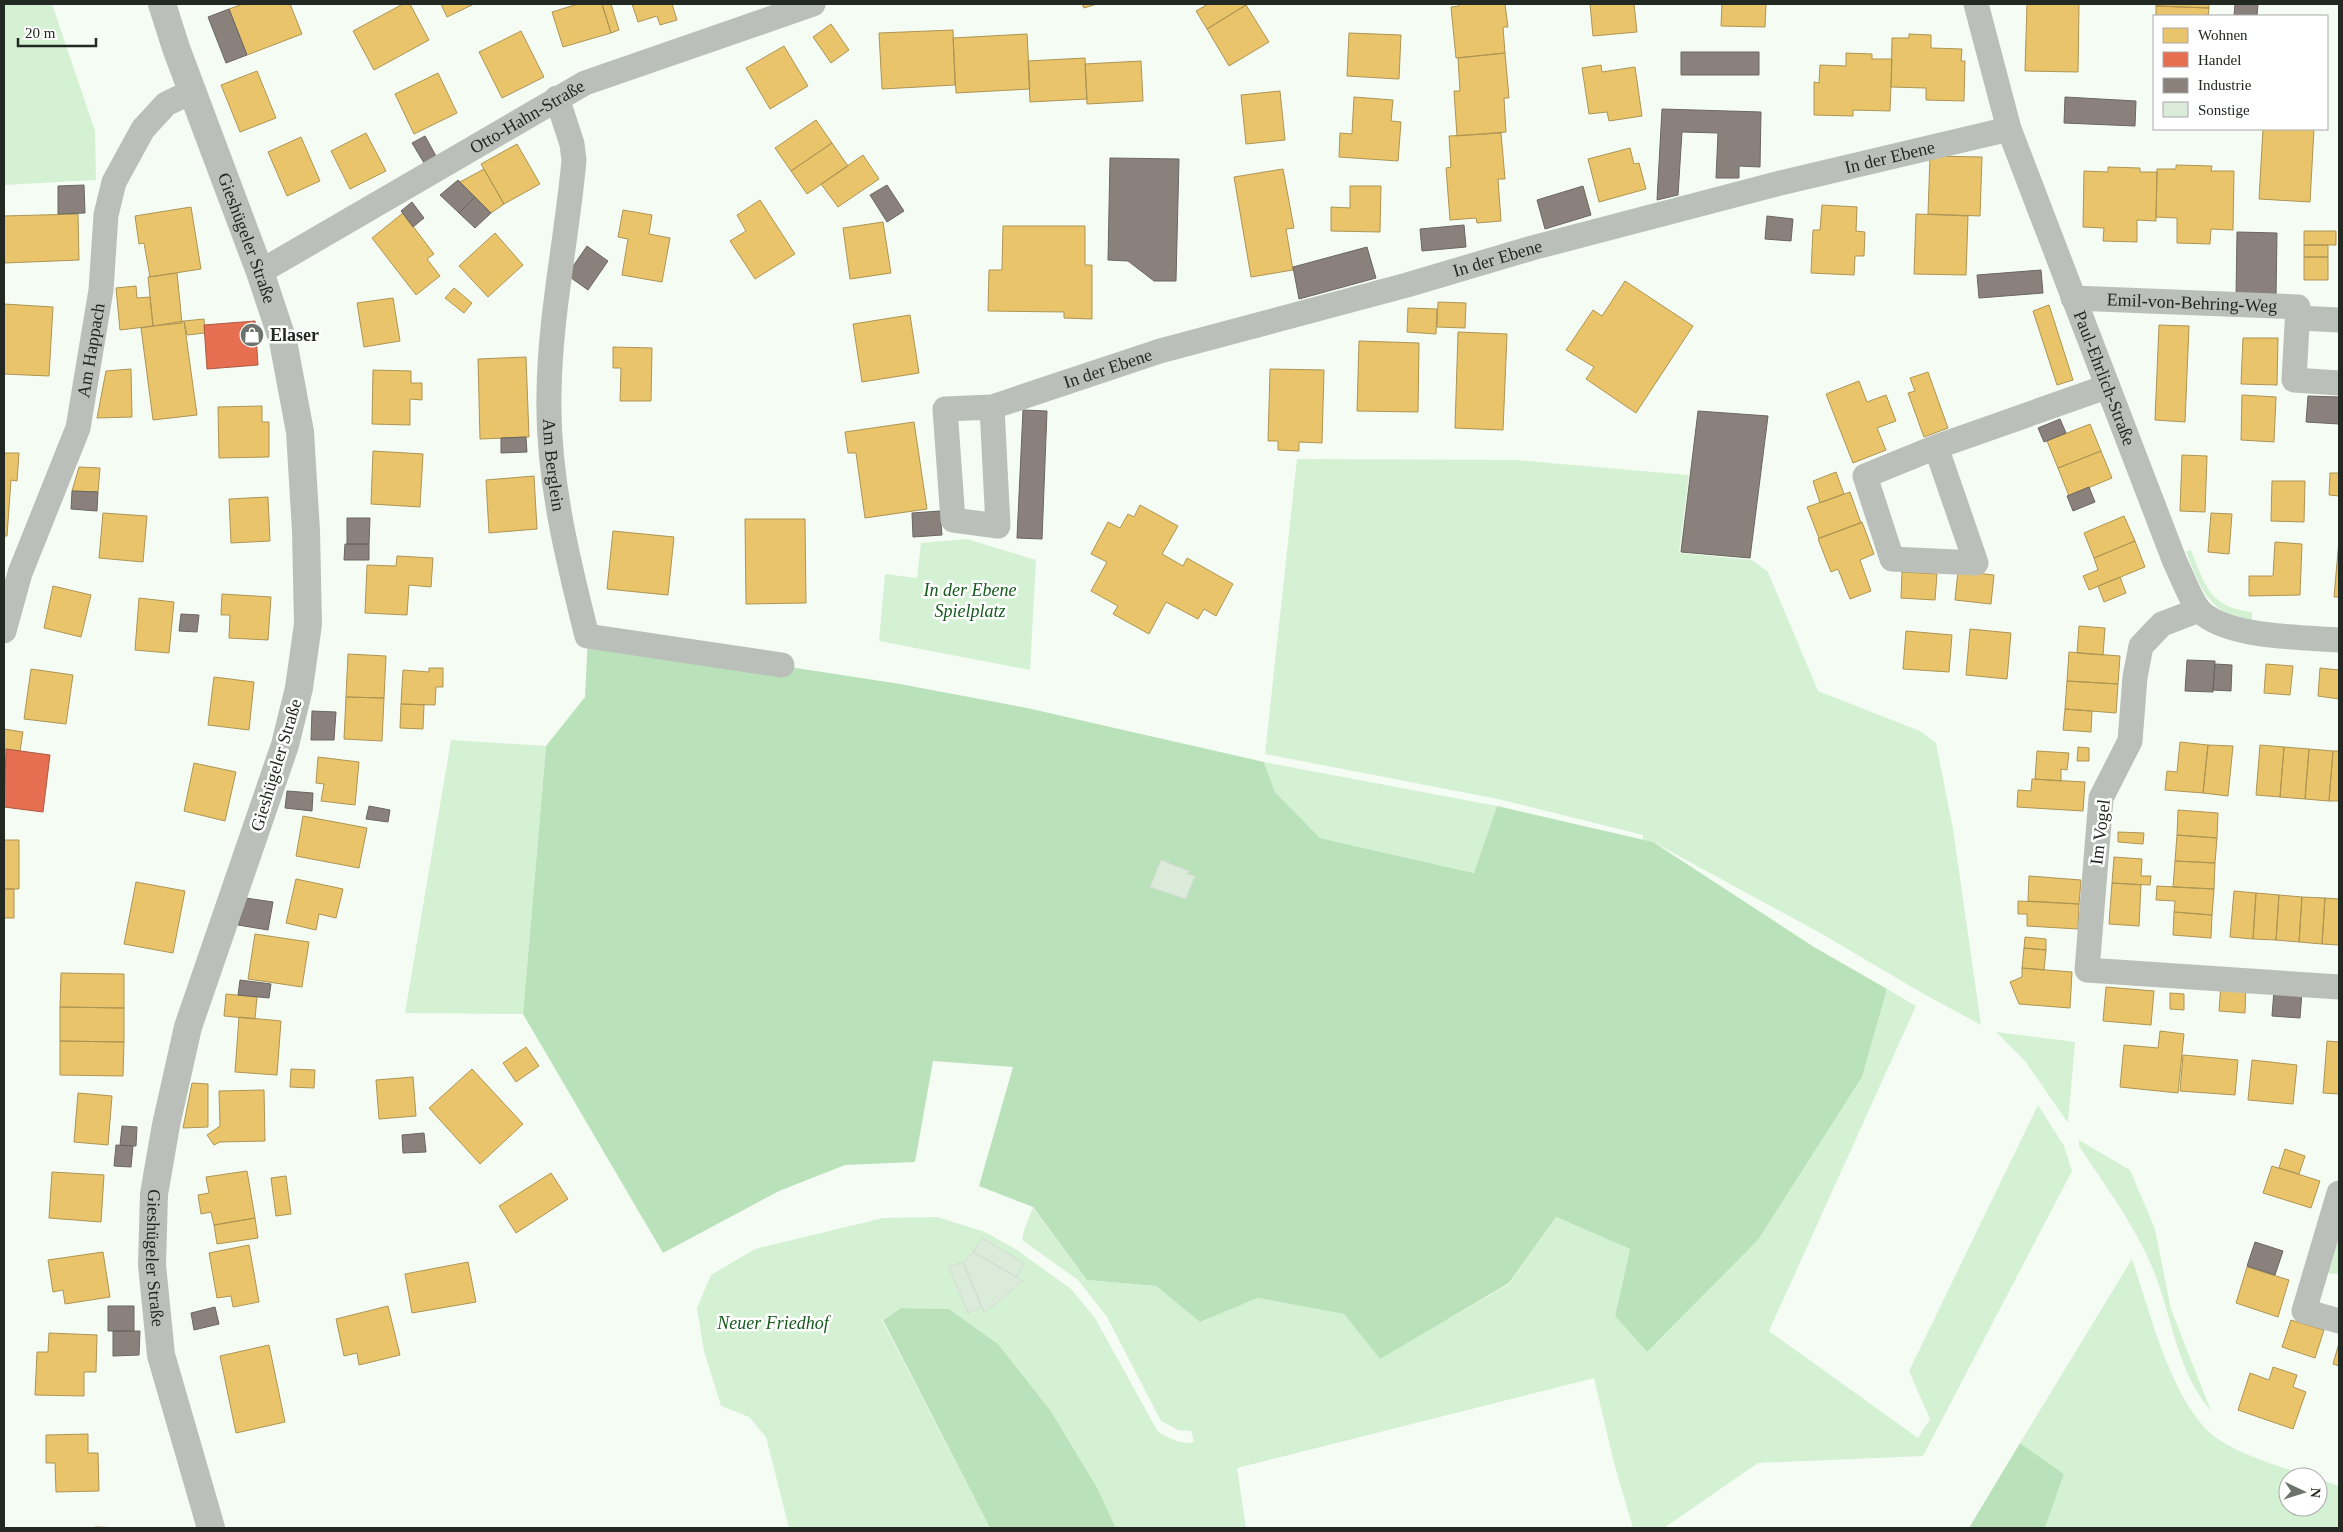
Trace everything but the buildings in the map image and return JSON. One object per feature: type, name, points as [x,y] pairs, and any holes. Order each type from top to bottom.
[{"type":"street","name":"Gieshügeler Straße","points":[[162,4],[260,272],[283,342],[300,432],[306,531],[308,624],[299,688],[285,745],[188,1027],[166,1125],[154,1194],[152,1265],[161,1355],[211,1528]]},
{"type":"street","name":"Otto-Hahn-Straße","points":[[260,272],[585,83],[813,4]]},
{"type":"street","name":"Paul-Ehrlich-Straße","points":[[1976,4],[2009,129],[2106,387],[2175,562],[2199,610]]},
{"type":"street","name":"Am Happach","points":[[4,631],[20,573],[78,428],[101,290],[106,215],[114,182],[143,129],[166,104],[193,92]]},
{"type":"street","name":"Am Berglein","points":[[557,98],[572,144],[574,160],[551,350],[549,395],[551,446],[560,513],[587,636],[782,665]]},
{"type":"street","name":"In der Ebene","points":[[992,406],[998,526],[953,520],[944,409],[992,406],[1160,351],[1532,248],[1780,183],[2009,129]]},
{"type":"street","name":"Emil-von-Behring-Weg","points":[[2073,298],[2298,307],[2294,380],[2339,383]]},
{"type":"street","name":"Emil-von-Behring-Weg","points":[[2298,318],[2339,320]]},
{"type":"street","points":[[1936,447],[1976,563],[1892,559],[1865,476],[1936,447],[2106,387]]},
{"type":"street","points":[[2199,610],[2225,626],[2262,634],[2339,640]]},
{"type":"street","name":"Im Vogel","points":[[2199,610],[2162,624],[2140,646],[2135,677],[2130,741],[2101,798],[2087,970],[2339,987]]},
{"type":"street","points":[[2339,1193],[2304,1311],[2339,1321]]},
{"type":"green space","points":[[4,4],[52,4],[95,131],[96,180],[4,185]]},
{"type":"green space","points":[[1297,459],[1514,460],[1689,475],[1679,553],[1752,560],[1768,572],[1818,691],[1920,731],[1936,743],[1953,829],[1981,1025],[1922,993],[1822,934],[1653,842],[1643,840],[1643,835],[1498,799],[1265,754]]},
{"type":"green space","name":"In der Ebene Spielplatz","points":[[967,539],[1036,560],[1030,670],[879,641],[885,574],[917,578],[921,543]]},
{"type":"green space","points":[[2191,550],[2205,584],[2211,593],[2227,606],[2252,612],[2252,620],[2226,613],[2208,598],[2196,577],[2186,552]]},
{"type":"green space","points":[[588,636],[900,684],[1027,708],[1264,762],[1275,792],[1320,838],[1474,873],[1497,806],[1653,842],[1814,947],[1887,989],[1862,1077],[1758,1240],[1647,1352],[1615,1316],[1630,1249],[1556,1217],[1509,1283],[1380,1359],[1344,1314],[1258,1298],[1200,1322],[1156,1286],[1087,1280],[1033,1207],[979,1186],[1013,1067],[933,1061],[915,1162],[845,1165],[779,1191],[663,1253],[523,1014],[546,746],[585,697]]},
{"type":"green space","points":[[451,740],[546,746],[523,1014],[405,1013]]},
{"type":"green space","points":[[1264,762],[1497,806],[1475,873],[1320,838],[1275,792]]},
{"type":"green space","name":"Neuer Friedhof","points":[[1887,989],[1916,1006],[1769,1331],[1918,1438],[1930,1419],[1909,1371],[2038,1105],[2064,1146],[2072,1171],[1923,1456],[1758,1463],[1664,1528],[1633,1528],[1614,1463],[1594,1378],[1237,1468],[1246,1528],[1116,1528],[1096,1487],[1049,1409],[998,1344],[949,1309],[901,1308],[882,1320],[990,1528],[789,1528],[766,1437],[749,1417],[721,1406],[704,1351],[697,1308],[711,1275],[755,1249],[883,1218],[937,1217],[985,1232],[1017,1250],[1071,1289],[1095,1318],[1158,1432],[1180,1442],[1194,1442],[1191,1431],[1178,1430],[1161,1421],[1107,1317],[1078,1280],[1022,1240],[1033,1208],[1087,1280],[1156,1286],[1200,1322],[1258,1298],[1344,1314],[1380,1358],[1509,1284],[1556,1217],[1630,1249],[1615,1316],[1647,1352],[1758,1240],[1862,1077]]},
{"type":"green space","points":[[1996,1032],[2075,1042],[2068,1123],[2025,1061]]},
{"type":"green space","points":[[2079,1140],[2130,1170],[2155,1229],[2171,1309],[2211,1411],[2200,1396],[2183,1363],[2161,1291],[2148,1257],[2120,1208],[2079,1146]]},
{"type":"green space","points":[[2339,1220],[2339,1274],[2323,1273]]},
{"type":"green space","points":[[2132,1259],[2155,1332],[2176,1384],[2189,1407],[2204,1427],[2221,1441],[2266,1462],[2282,1467],[2278,1467],[2278,1517],[2328,1517],[2328,1482],[2339,1486],[2339,1528],[2045,1528],[2064,1474],[2020,1443]]},
{"type":"green space","points":[[901,1308],[949,1309],[998,1344],[1050,1410],[1096,1486],[1116,1528],[990,1528],[883,1320]]},
{"type":"green space","points":[[2020,1443],[2064,1474],[2045,1528],[1969,1528]]},
{"type":"place","name":"Elaser","points":[[252,335]]}]
